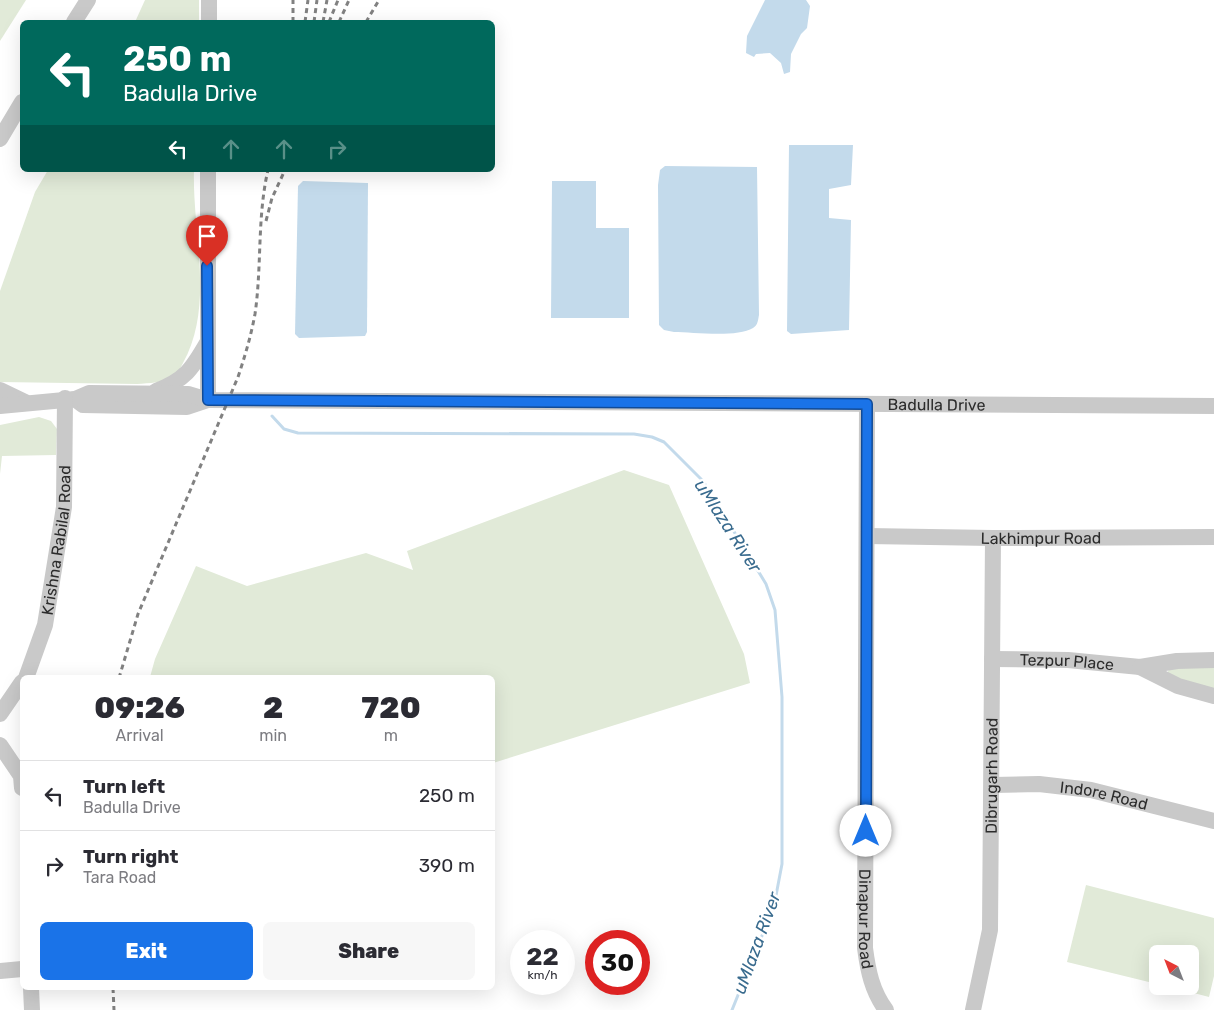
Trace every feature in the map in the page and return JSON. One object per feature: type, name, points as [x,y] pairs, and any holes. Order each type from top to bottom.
[{"type":"street","points":[[75,20],[88,0]]},
{"type":"street","points":[[209,0],[209,20]]},
{"type":"street","points":[[0,139],[20,105]]},
{"type":"street","points":[[208,172],[208,400]]},
{"type":"street","points":[[151,392],[180,380],[188,372],[207,343]]},
{"type":"street","points":[[0,390],[26,402]]},
{"type":"street","points":[[0,406],[70,398],[89,393],[151,392],[188,394],[208,400]]},
{"type":"street","points":[[70,398],[83,405],[187,407],[208,400]]},
{"type":"street","name":"Krishna Rabilal Road","points":[[27,675],[45,625],[64,507],[70,398]]},
{"type":"street","name":"Badulla Drive","points":[[208,400],[1214,406]]},
{"type":"street","name":"Dinapur Road","points":[[867,404],[865,948],[868,972],[880,1008]]},
{"type":"street","name":"Lakhimpur Road","points":[[867,536],[993,538],[1214,537]]},
{"type":"street","name":"Dibrugarh Road","points":[[973,1010],[990,930],[993,786],[993,538]]},
{"type":"street","name":"Tezpur Place","points":[[992,659],[1068,660],[1140,667],[1177,661],[1214,660]]},
{"type":"street","name":"Tezpur Place","points":[[1140,667],[1178,686],[1214,696]]},
{"type":"street","points":[[0,714],[20,685]]},
{"type":"street","points":[[0,745],[20,775]]},
{"type":"street","name":"Indore Road","points":[[993,786],[1039,784],[1091,790],[1214,821]]},
{"type":"street","points":[[0,971],[20,970]]},
{"type":"street","points":[[31,990],[32,1010]]},
{"type":"green space","points":[[0,0],[26,0],[0,41]]},
{"type":"green space","points":[[145,0],[199,0],[199,20],[136,20]]},
{"type":"green space","points":[[47,172],[194,172],[200,268],[198,318],[193,341],[178,372],[174,376],[161,381],[137,384],[0,382],[0,291],[35,192]]},
{"type":"green space","points":[[39,417],[51,421],[57,429],[56,455],[2,456],[0,474],[0,425]]},
{"type":"green space","points":[[624,470],[669,485],[744,654],[750,683],[495,762],[495,675],[151,675],[155,659],[196,566],[247,586],[366,553],[413,570],[407,551]]},
{"type":"green space","points":[[1214,665],[1214,691],[1167,674],[1169,669]]},
{"type":"green space","points":[[1086,885],[1214,918],[1214,976],[1209,997],[1199,994],[1199,945],[1149,945],[1149,982],[1067,962]]},
{"type":"water","points":[[765,0],[806,0],[810,6],[807,28],[801,34],[791,54],[790,72],[784,74],[781,63],[770,53],[756,54],[754,57],[746,53],[747,36]]},
{"type":"water","points":[[789,145],[853,145],[851,185],[829,189],[829,218],[851,220],[849,330],[791,334],[787,331]]},
{"type":"water","points":[[665,166],[757,167],[759,315],[755,327],[736,333],[714,334],[674,332],[664,330],[659,325],[658,185],[660,170]]},
{"type":"water","points":[[303,181],[368,183],[367,332],[365,336],[299,338],[295,334],[298,186]]},
{"type":"water","points":[[552,181],[596,181],[596,228],[629,228],[629,318],[551,318]]},
{"type":"waterway","name":"uMlaza River","points":[[272,416],[284,429],[298,433],[634,434],[652,437],[664,442],[703,481],[766,584],[775,610],[782,697],[782,864],[774,906],[732,1010]]},
{"type":"railway","points":[[293,0],[293,20]]},
{"type":"railway","points":[[305,20],[308,0]]},
{"type":"railway","points":[[314,20],[317,0]]},
{"type":"railway","points":[[323,20],[327,0]]},
{"type":"railway","points":[[330,20],[338,0]]},
{"type":"railway","points":[[340,20],[349,0]]},
{"type":"railway","points":[[367,20],[379,0]]},
{"type":"railway","points":[[120,675],[138,614],[238,377],[245,354],[255,314],[262,206],[268,172]]},
{"type":"railway","points":[[266,221],[272,198],[284,172]]},
{"type":"railway","points":[[113,990],[114,1010]]},
{"type":"route","points":[[207,266],[208,400],[867,404],[866,831]]}]
